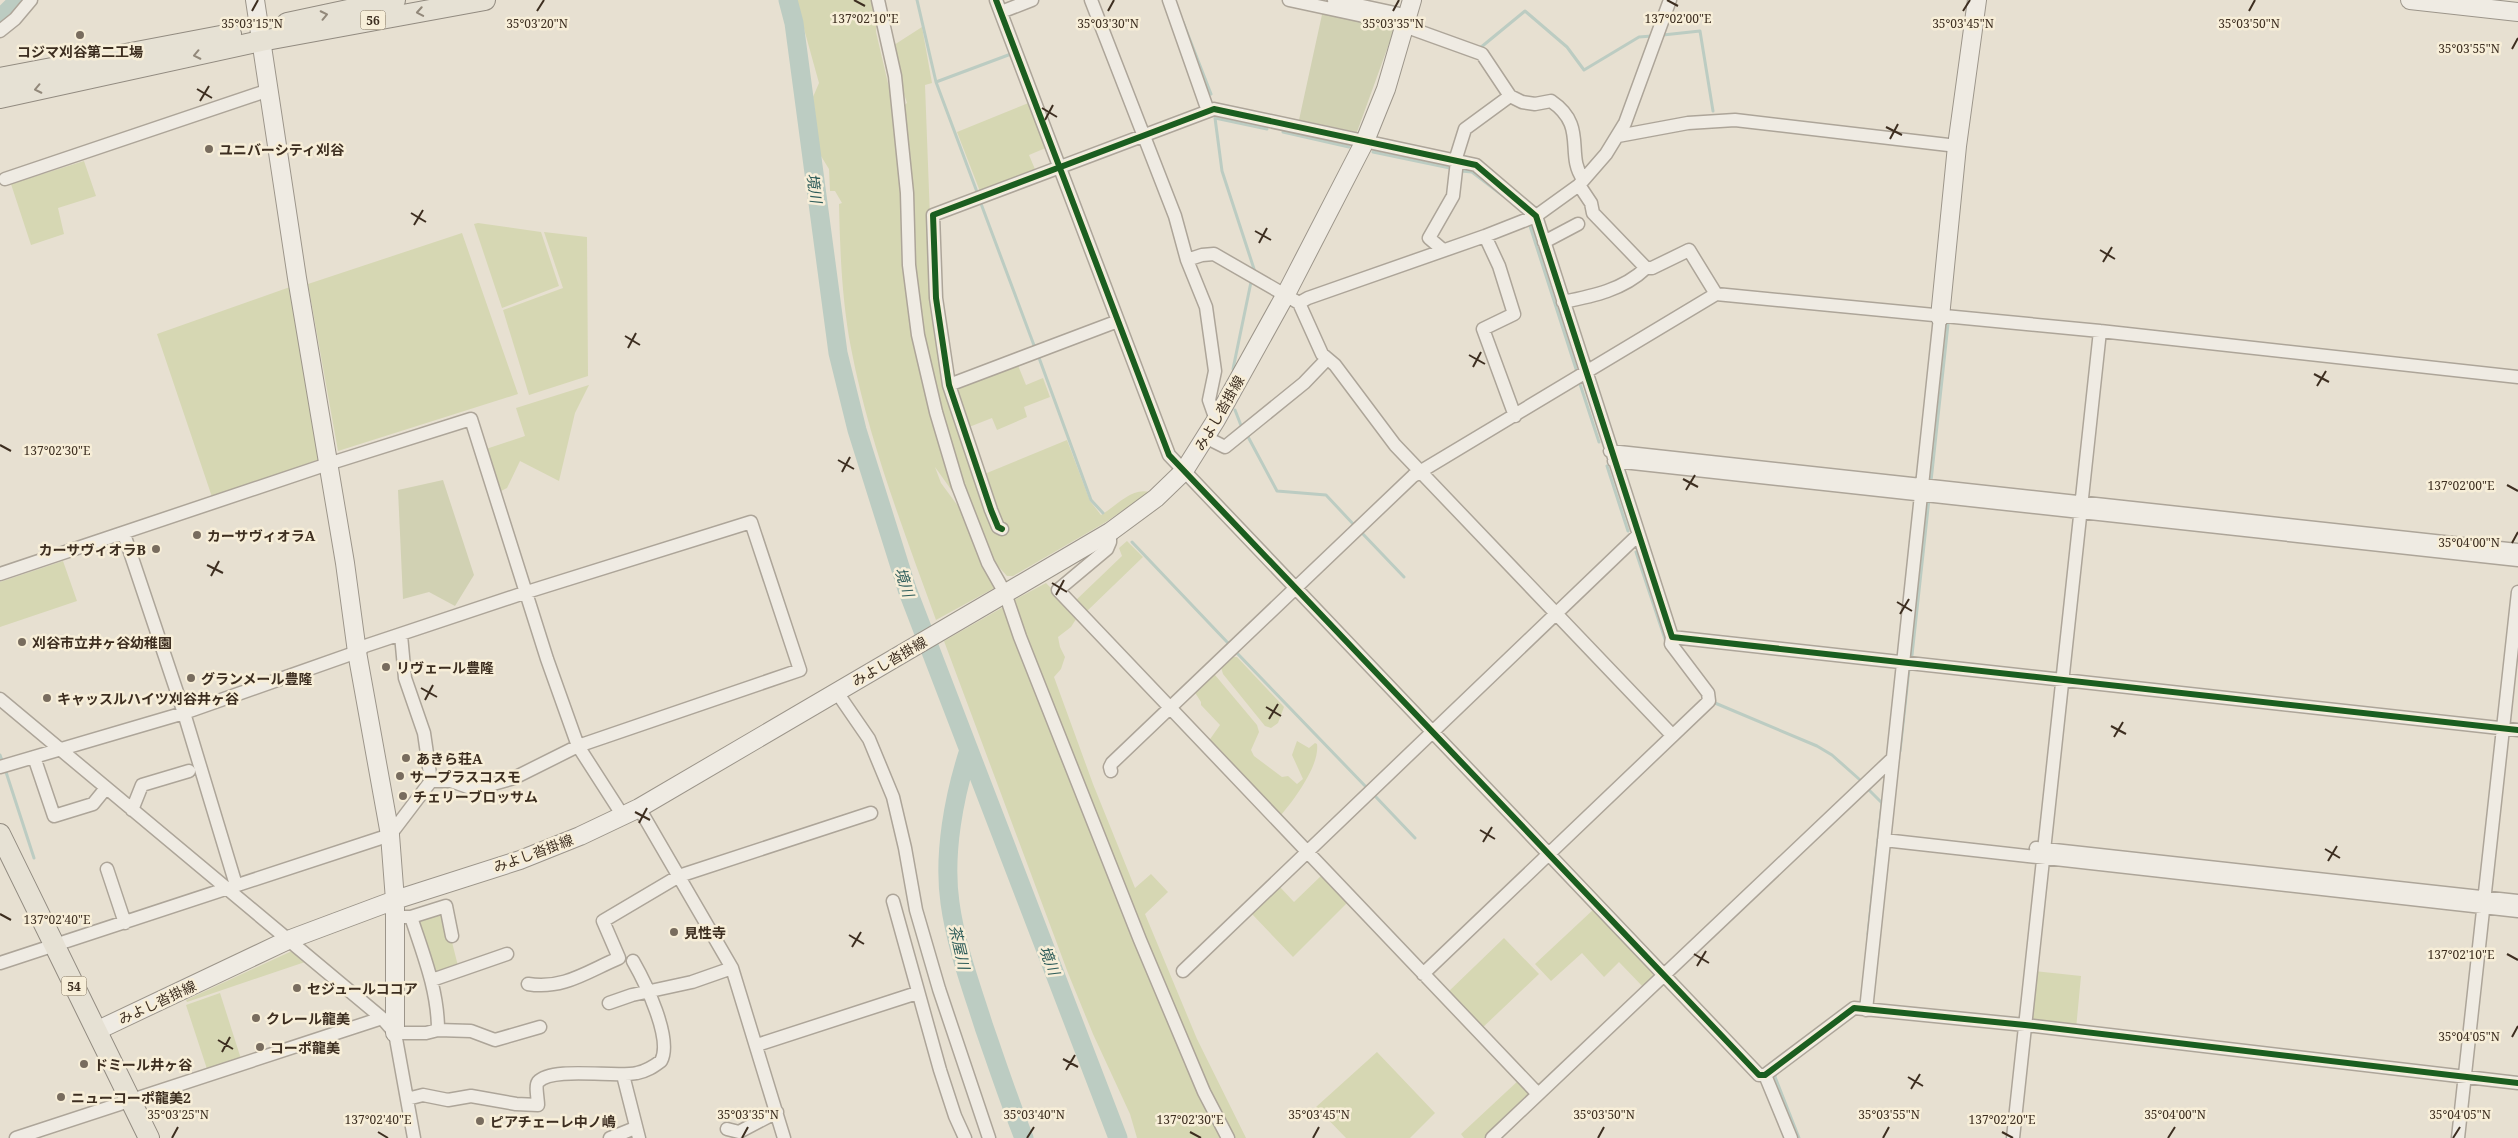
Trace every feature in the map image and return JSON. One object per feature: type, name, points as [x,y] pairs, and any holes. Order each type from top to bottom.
[{"type":"main road","points":[[255,0],[357,652],[390,835],[400,911],[395,1033]]},
{"type":"main road","name":"56","points":[[0,98],[395,0]]},
{"type":"main road","name":"56","points":[[0,78],[485,0]]},
{"type":"main road","points":[[1940,317],[1957,146],[1977,0]]},
{"type":"main road","points":[[2410,0],[2518,12]]},
{"type":"main road","name":"みよし沓掛線","points":[[96,1031],[288,940],[400,911],[639,808],[1110,532],[1156,498],[1184,471],[1292,299],[1365,141],[1386,89],[1409,15]]},
{"type":"main road","name":"54","points":[[0,834],[149,1138]]},
{"type":"street","points":[[0,31],[16,20],[31,0]]},
{"type":"street","points":[[878,0],[895,76],[907,193],[909,265],[918,335],[936,412],[958,486],[988,563],[1005,593],[1020,637],[1140,940],[1204,1092],[1228,1138]]},
{"type":"street","points":[[1032,0],[998,6],[1169,455],[1759,1075],[1765,1075],[1854,1008],[2025,1025],[2518,1083]]},
{"type":"street","points":[[1091,0],[1175,216],[1187,260],[1206,307],[1215,371],[1209,400],[1216,420]]},
{"type":"street","points":[[1168,0],[1208,110]]},
{"type":"street","points":[[1289,0],[1396,24],[1409,15]]},
{"type":"street","points":[[1334,0],[1409,15],[1482,54],[1510,96],[1522,102],[1535,104],[1551,101],[1561,107],[1573,128],[1577,172],[1591,203],[1593,213],[1646,268]]},
{"type":"street","points":[[1292,299],[1316,295],[1485,236],[1536,216],[1581,182],[1606,154],[1629,114],[1670,0]]},
{"type":"street","points":[[5,179],[269,90]]},
{"type":"street","points":[[1442,250],[1429,238],[1453,196],[1456,161],[1465,129],[1510,96]]},
{"type":"street","points":[[1002,530],[998,526],[991,510],[949,385],[936,298],[933,215],[1143,136],[1202,116],[1208,110],[1214,109],[1476,165],[1536,216],[1637,536],[1672,637],[1672,644],[1708,693],[1709,701],[1422,974]]},
{"type":"street","points":[[1618,136],[1688,123],[1734,120],[1957,146]]},
{"type":"street","points":[[1544,242],[1578,224]]},
{"type":"street","points":[[1485,236],[1499,266],[1514,314],[1483,329],[1515,416]]},
{"type":"street","points":[[1563,302],[1593,296],[1625,285],[1646,268],[1652,268],[1689,250],[1716,294]]},
{"type":"street","points":[[1187,260],[1202,255],[1214,254],[1292,299],[1327,359],[1335,365],[1395,445],[1558,613],[1672,735]]},
{"type":"street","points":[[1111,771],[1112,763],[1413,476],[1586,374],[1716,294],[2100,331],[2518,377]]},
{"type":"street","points":[[1866,1010],[1940,317]]},
{"type":"street","points":[[949,385],[1118,321]]},
{"type":"street","points":[[2013,1138],[2100,331]]},
{"type":"street","points":[[1205,437],[1225,447],[1304,383],[1327,359]]},
{"type":"street","points":[[0,574],[124,534],[328,464],[471,419],[578,746],[623,816]]},
{"type":"street","points":[[1612,456],[2082,507],[2518,550]]},
{"type":"street","points":[[2082,507],[2518,560]]},
{"type":"street","points":[[2,766],[58,748],[184,713],[357,652],[365,646],[527,592],[751,522],[800,670],[578,746],[514,778],[486,786],[468,787],[451,781],[431,781]]},
{"type":"street","points":[[1110,532],[1110,542],[1107,549],[1058,590],[1538,1094]]},
{"type":"street","points":[[124,534],[184,713],[231,886]]},
{"type":"street","points":[[1183,971],[1637,536]]},
{"type":"street","points":[[2458,1138],[2518,592]]},
{"type":"street","points":[[0,964],[54,944],[125,923],[231,886],[390,835],[431,781],[424,733],[405,678],[401,634]]},
{"type":"street","points":[[1672,637],[2518,730]]},
{"type":"street","points":[[841,689],[869,739],[892,797],[905,848],[918,919],[939,989],[989,1138]]},
{"type":"street","points":[[0,699],[132,810],[231,886],[288,940],[382,1018],[395,1033],[414,1138]]},
{"type":"street","points":[[34,757],[54,816],[93,804],[106,788]]},
{"type":"street","points":[[1492,1138],[1894,758]]},
{"type":"street","points":[[132,810],[142,786],[189,771]]},
{"type":"street","points":[[639,808],[732,968],[784,1138]]},
{"type":"street","points":[[528,984],[554,986],[571,982],[619,958],[603,921],[679,876],[871,813]]},
{"type":"street","points":[[1884,836],[2484,902],[2518,901]]},
{"type":"street","points":[[108,869],[125,923]]},
{"type":"street","points":[[893,901],[917,993],[955,1116],[965,1138]]},
{"type":"street","points":[[2484,902],[2518,911]]},
{"type":"street","points":[[438,1030],[438,1009],[432,980],[400,911],[446,906],[452,936]]},
{"type":"street","points":[[432,980],[507,954]]},
{"type":"street","points":[[407,1099],[423,1095],[448,1100],[471,1096],[516,1104],[538,1105],[537,1086],[538,1082],[544,1078],[572,1073],[623,1075],[650,1069],[661,1061],[665,1047],[650,992],[633,961]]},
{"type":"street","points":[[609,1003],[692,982],[732,968]]},
{"type":"street","points":[[757,1045],[917,993]]},
{"type":"street","points":[[16,1138],[382,1018]]},
{"type":"street","points":[[395,1033],[426,1033],[438,1030],[471,1031],[495,1040],[540,1027]]},
{"type":"street","points":[[610,1138],[637,1133],[623,1075]]},
{"type":"street","points":[[1765,1075],[1791,1138]]},
{"type":"street","points":[[727,1129],[739,1132],[777,1112]]},
{"type":"green space","points":[[796,0],[874,0],[877,10],[876,32],[894,109],[907,266],[962,505],[935,467],[941,483],[969,521],[998,586],[936,620],[877,452],[851,348],[841,258],[839,204],[842,203],[835,191],[830,191],[829,169],[816,148],[817,129],[813,97],[819,83]]},
{"type":"green space","points":[[1323,10],[1395,27],[1357,132],[1299,120]]},
{"type":"green space","points":[[922,27],[932,83],[925,85],[933,297],[938,333],[982,475],[1067,440],[1090,501],[1101,515],[1136,492],[1149,492],[1106,522],[1013,576],[1007,576],[986,550],[949,447],[920,332],[901,108],[907,103],[900,82],[894,45]]},
{"type":"green space","points":[[1031,102],[1048,147],[1029,155],[1037,174],[981,194],[957,132]]},
{"type":"green space","points":[[84,161],[96,196],[58,208],[64,234],[31,245],[11,184]]},
{"type":"green space","points":[[474,224],[541,232],[559,286],[502,308]]},
{"type":"green space","points":[[544,232],[587,237],[588,376],[529,395],[503,310],[563,288]]},
{"type":"green space","points":[[462,233],[518,394],[338,451],[308,284]]},
{"type":"green space","points":[[290,287],[320,459],[212,497],[157,334]]},
{"type":"green space","points":[[1017,363],[1026,385],[1043,378],[1050,397],[1024,407],[1027,417],[997,430],[992,418],[964,429],[955,385]]},
{"type":"green space","points":[[589,385],[575,413],[559,481],[520,461],[507,488],[499,492],[486,449],[525,436],[516,408]]},
{"type":"green space","points":[[443,480],[474,575],[455,606],[429,592],[403,599],[398,490]]},
{"type":"green space","points":[[1127,541],[1143,557],[1085,613],[1074,602],[1122,556],[1119,548]]},
{"type":"green space","points":[[63,561],[77,601],[0,627],[0,582]]},
{"type":"green space","points":[[1046,583],[1078,616],[1071,627],[1058,637],[1065,657],[1061,669],[1054,677],[1093,784],[1135,888],[1151,874],[1168,892],[1145,914],[1197,1039],[1246,1138],[1232,1138],[1206,1089],[1023,640],[1014,600]]},
{"type":"green space","points":[[1005,606],[1224,1138],[1137,1138],[1130,1114],[1093,1034],[1068,973],[944,641]]},
{"type":"green space","points":[[1233,657],[1237,657],[1284,707],[1278,723],[1271,728],[1265,726],[1223,674],[1221,667]]},
{"type":"green space","points":[[1215,675],[1257,725],[1259,732],[1251,750],[1254,756],[1282,777],[1288,776],[1297,784],[1303,779],[1292,755],[1297,741],[1309,748],[1315,743],[1317,744],[1314,762],[1305,782],[1281,815],[1278,815],[1208,742],[1220,725],[1201,705],[1194,691],[1211,676]]},
{"type":"green space","points":[[1323,874],[1349,901],[1293,957],[1252,914],[1252,911],[1279,886],[1294,902]]},
{"type":"green space","points":[[1595,908],[1656,973],[1645,989],[1619,962],[1604,977],[1582,953],[1551,981],[1535,964]]},
{"type":"green space","points":[[440,911],[445,914],[458,966],[439,974],[434,970],[416,922]]},
{"type":"green space","points":[[1504,938],[1539,974],[1480,1030],[1446,994]]},
{"type":"green space","points":[[294,950],[308,961],[187,1002],[186,1000]]},
{"type":"green space","points":[[2034,971],[2081,976],[2076,1029],[2030,1022]]},
{"type":"green space","points":[[220,993],[242,1062],[208,1072],[186,1005]]},
{"type":"green space","points":[[1377,1052],[1435,1113],[1410,1138],[1346,1138],[1316,1107]]},
{"type":"green space","points":[[1520,1079],[1533,1093],[1489,1138],[1464,1138],[1461,1134]]},
{"type":"waterway","points":[[0,19],[19,0]]},
{"type":"waterway","name":"境川","points":[[788,0],[794,23],[838,353],[857,430],[907,589],[1118,1138]]},
{"type":"waterway","points":[[917,0],[936,82],[977,192]]},
{"type":"waterway","points":[[1480,48],[1525,11],[1567,47],[1584,70],[1639,37],[1652,36]]},
{"type":"waterway","points":[[1183,22],[1211,94]]},
{"type":"waterway","points":[[1663,35],[1700,31],[1713,111]]},
{"type":"waterway","points":[[936,82],[1011,54]]},
{"type":"waterway","points":[[1255,272],[1222,171],[1215,118],[1267,129]]},
{"type":"waterway","points":[[1283,132],[1349,147]]},
{"type":"waterway","points":[[1373,152],[1450,168]]},
{"type":"waterway","points":[[1461,171],[1472,172],[1502,195]]},
{"type":"waterway","points":[[980,201],[1035,348]]},
{"type":"waterway","points":[[1530,226],[1577,372]]},
{"type":"waterway","points":[[1233,369],[1251,282]]},
{"type":"waterway","points":[[1931,481],[1948,324]]},
{"type":"waterway","points":[[1038,355],[1091,500],[1103,513]]},
{"type":"waterway","points":[[1580,384],[1599,442]]},
{"type":"waterway","points":[[1235,410],[1242,428]]},
{"type":"waterway","points":[[1246,433],[1277,491],[1326,495],[1355,526]]},
{"type":"waterway","points":[[1607,466],[1628,531]]},
{"type":"waterway","points":[[1912,655],[1929,499]]},
{"type":"waterway","points":[[1362,533],[1404,577]]},
{"type":"waterway","points":[[1132,542],[1228,643]]},
{"type":"waterway","points":[[1636,552],[1667,645]]},
{"type":"waterway","points":[[1236,652],[1368,789]]},
{"type":"waterway","points":[[1900,751],[1909,669]]},
{"type":"waterway","points":[[1715,703],[1817,746],[1832,755],[1859,779]]},
{"type":"waterway","name":"茶屋川","points":[[969,750],[951,825],[948,865],[950,903],[956,935],[969,981],[1024,1138]]},
{"type":"waterway","points":[[0,755],[3,763]]},
{"type":"waterway","points":[[5,769],[34,858]]},
{"type":"waterway","points":[[1867,788],[1882,803],[1868,934]]},
{"type":"waterway","points":[[1375,796],[1415,838]]},
{"type":"waterway","points":[[1776,1073],[1775,1077],[1799,1138]]},
{"type":"cycle path","points":[[996,0],[1169,455],[1759,1075],[1765,1075],[1854,1008],[2025,1025],[2518,1083]]},
{"type":"cycle path","points":[[1002,529],[998,527],[991,510],[949,385],[936,298],[933,215],[1214,109],[1476,165],[1536,216],[1672,637],[2518,730]]},
{"type":"place","name":"コジマ刈谷第二工場","points":[[80,35]]},
{"type":"place","name":"ユニバーシティ刈谷","points":[[209,149]]},
{"type":"place","name":"カーサヴィオラA","points":[[197,535]]},
{"type":"place","name":"カーサヴィオラB","points":[[156,549]]},
{"type":"place","name":"刈谷市立井ヶ谷幼稚園","points":[[22,642]]},
{"type":"place","name":"リヴェール豊隆","points":[[386,667]]},
{"type":"place","name":"グランメール豊隆","points":[[191,678]]},
{"type":"place","name":"キャッスルハイツ刈谷井ヶ谷","points":[[47,698]]},
{"type":"place","name":"あきら荘A","points":[[406,758]]},
{"type":"place","name":"サープラスコスモ","points":[[400,776]]},
{"type":"place","name":"チェリーブロッサム","points":[[403,796]]},
{"type":"place","name":"見性寺","points":[[674,932]]},
{"type":"place","name":"セジュールココア","points":[[297,988]]},
{"type":"place","name":"クレール龍美","points":[[256,1018]]},
{"type":"place","name":"コーポ龍美","points":[[260,1047]]},
{"type":"place","name":"ドミール井ヶ谷","points":[[84,1064]]},
{"type":"place","name":"ニューコーポ龍美2","points":[[61,1097]]},
{"type":"place","name":"ピアチェーレ中ノ嶋","points":[[480,1121]]}]
